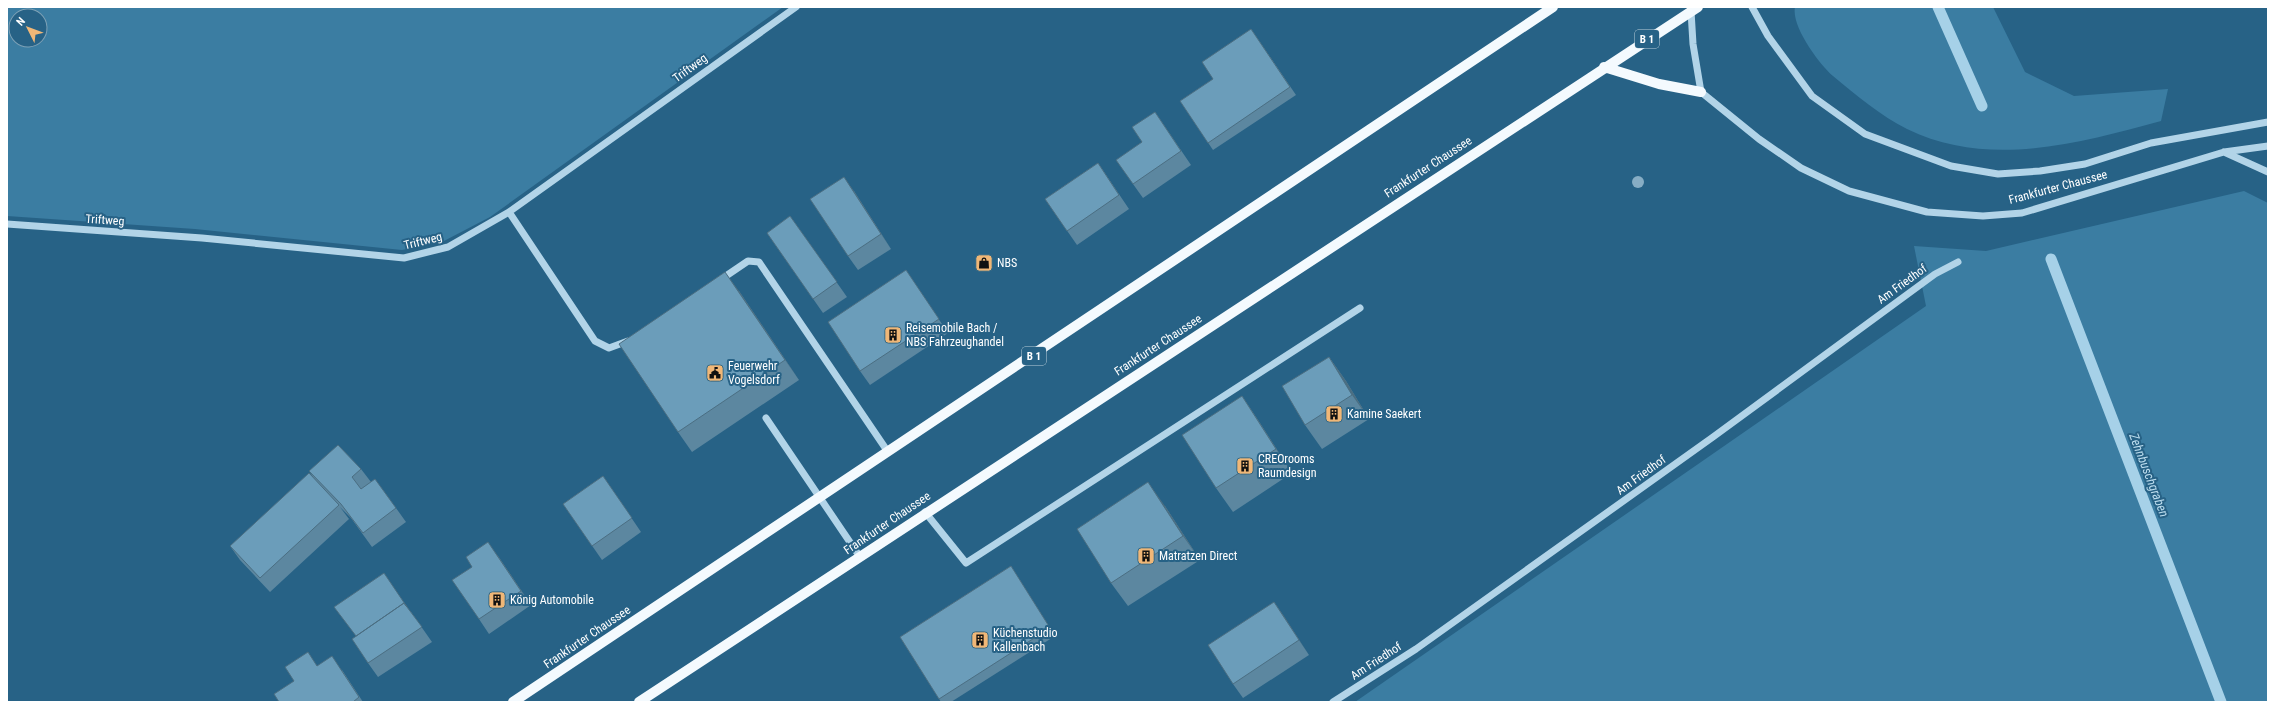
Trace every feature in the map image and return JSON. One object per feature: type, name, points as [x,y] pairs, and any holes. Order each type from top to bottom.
[{"type":"main road","name":"Frankfurter Chaussee","points":[[513,702],[1553,7]]},
{"type":"main road","name":"Frankfurter Chaussee","points":[[639,702],[860,557],[925,512],[1693,8]]},
{"type":"main road","points":[[1604,67],[1659,84],[1701,92]]},
{"type":"street","name":"Triftweg","points":[[7,224],[202,238],[404,258],[448,247],[509,212],[796,7]]},
{"type":"street","name":"Frankfurter Chaussee","points":[[1752,7],[1768,36],[1812,96],[1865,134],[1952,166],[1998,174],[2040,171],[2085,164],[2151,143],[2268,122]]},
{"type":"street","name":"Frankfurter Chaussee","points":[[1693,8],[1693,44],[1701,92],[1760,139],[1801,168],[1849,190],[1928,212],[1983,216],[2022,213],[2224,152],[2268,146]]},
{"type":"street","points":[[2224,152],[2268,172]]},
{"type":"street","points":[[509,212],[595,340],[609,348],[622,344],[636,336]]},
{"type":"street","points":[[715,283],[748,261],[759,262],[888,452]]},
{"type":"street","name":"Am Friedhof","points":[[1333,702],[1416,649],[1719,432],[1935,274],[1958,262]]},
{"type":"street","points":[[925,512],[966,563],[1360,308]]},
{"type":"street","points":[[766,418],[860,557]]},
{"type":"shaded area","points":[[7,7],[783,7],[490,217],[442,242],[402,250],[195,229],[7,216]]},
{"type":"shaded area","points":[[1795,7],[1993,7],[2025,72],[2074,96],[2168,89],[2161,121],[2066,144],[2034,148],[2002,150],[1970,148],[1938,141],[1897,124],[1869,105],[1833,76],[1807,44],[1797,24]]},
{"type":"shaded area","points":[[2244,191],[2268,203],[2268,702],[1355,702],[1926,306],[1914,246],[1986,251]]},
{"type":"building","points":[[1251,29],[1290,87],[1208,143],[1180,101],[1213,79],[1202,62]]},
{"type":"building","points":[[1155,112],[1181,151],[1133,184],[1116,160],[1142,142],[1132,127]]},
{"type":"building","points":[[1098,163],[1119,195],[1067,231],[1045,199]]},
{"type":"building","points":[[844,177],[881,234],[848,256],[810,199]]},
{"type":"building","points":[[790,216],[837,282],[813,299],[767,233]]},
{"type":"building","name":"Reisemobile Bach / NBS Fahrzeughandel","points":[[906,270],[939,319],[860,371],[828,322]]},
{"type":"building","name":"Feuerwehr Vogelsdorf","points":[[725,272],[785,360],[678,432],[619,344]]},
{"type":"building","points":[[1329,357],[1352,395],[1305,425],[1282,386]]},
{"type":"building","points":[[1242,396],[1276,449],[1216,488],[1182,435]]},
{"type":"building","points":[[338,445],[361,469],[352,477],[361,489],[375,479],[396,508],[363,533],[341,504],[309,471]]},
{"type":"building","points":[[309,473],[339,505],[260,578],[230,546]]},
{"type":"building","points":[[603,476],[632,518],[592,546],[563,504]]},
{"type":"building","points":[[1148,482],[1183,536],[1111,583],[1077,529]]},
{"type":"building","name":"König Automobile","points":[[488,542],[521,591],[479,619],[452,580],[472,567],[466,557]]},
{"type":"building","name":"Küchenstudio Kallenbach","points":[[1011,566],[1050,628],[939,699],[900,637]]},
{"type":"building","points":[[384,573],[407,607],[404,603],[356,636],[334,607]]},
{"type":"building","points":[[1274,602],[1299,640],[1233,684],[1208,645]]},
{"type":"building","points":[[404,603],[422,627],[368,663],[352,639]]},
{"type":"building","points":[[308,652],[317,666],[332,656],[359,697],[353,702],[279,702],[274,694],[294,681],[285,667]]},
{"type":"waterway","name":"Zehnbuschgraben","points":[[1938,7],[1982,106]]},
{"type":"waterway","name":"Zehnbuschgraben","points":[[2051,259],[2221,702]]},
{"type":"place","name":"NBS","points":[[984,263]]},
{"type":"place","name":"Reisemobile Bach / NBS Fahrzeughandel","points":[[893,335]]},
{"type":"place","name":"Feuerwehr Vogelsdorf","points":[[715,373]]},
{"type":"place","name":"Kamine Saekert","points":[[1334,414]]},
{"type":"place","name":"CREOrooms Raumdesign","points":[[1245,466]]},
{"type":"place","name":"Matratzen Direct","points":[[1146,556]]},
{"type":"place","name":"König Automobile","points":[[497,600]]},
{"type":"place","name":"Küchenstudio Kallenbach","points":[[980,640]]}]
